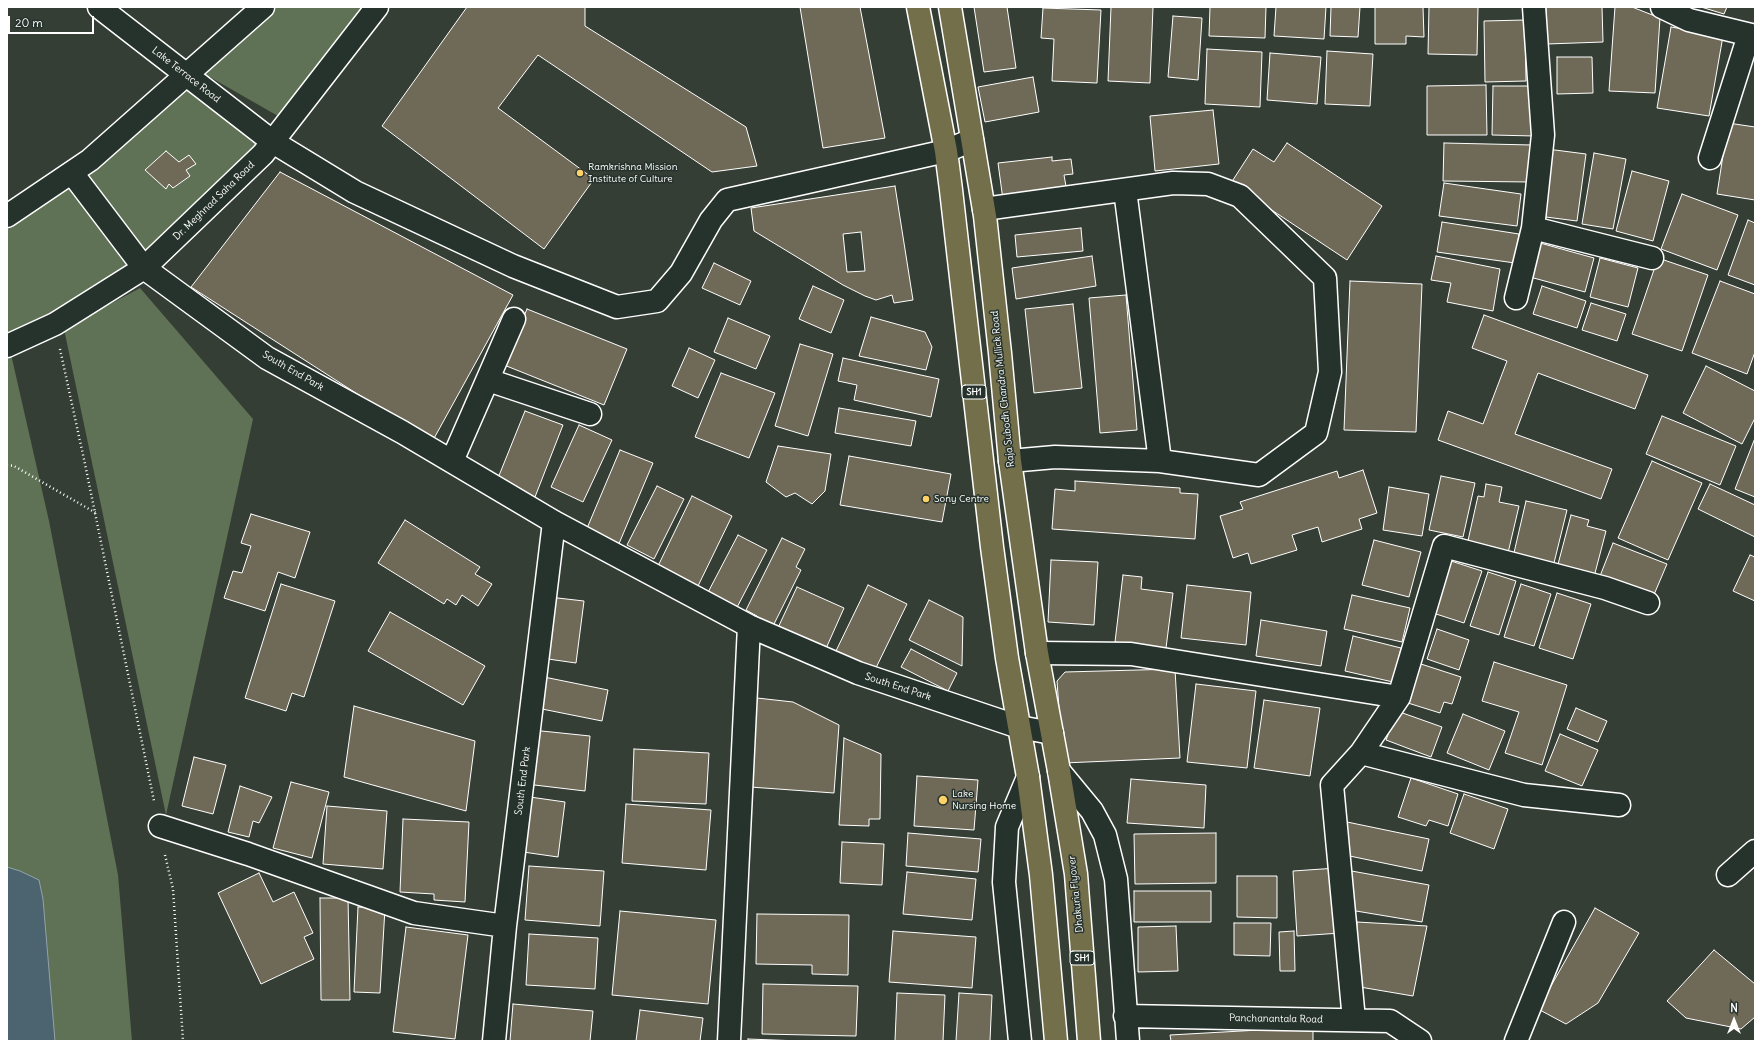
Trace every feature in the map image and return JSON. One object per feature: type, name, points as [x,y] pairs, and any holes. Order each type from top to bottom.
[{"type":"main road","name":"SH1","points":[[918,7],[946,152],[992,547],[1008,658],[1028,776],[1041,875],[1056,1041]]},
{"type":"main road","name":"Raja Subodh Chandra Mullick Road","points":[[950,7],[984,209],[1010,461],[1037,653],[1059,771]]},
{"type":"main road","name":"Dhakuria Flyover","points":[[1059,771],[1076,874],[1089,1041]]},
{"type":"street","name":"Lake Terrace Road","points":[[99,7],[273,142],[355,192],[513,266],[617,307],[657,301],[681,273],[711,220],[727,200],[946,152],[972,140]]},
{"type":"street","points":[[7,216],[90,160],[263,7]]},
{"type":"street","name":"Dr. Meghnad Saha Road","points":[[7,346],[55,324],[144,268],[263,154],[378,7]]},
{"type":"street","points":[[1516,298],[1533,228],[1543,135],[1534,7]]},
{"type":"street","points":[[1662,7],[1689,20],[1752,35],[1710,158]]},
{"type":"street","name":"South End Park","points":[[72,173],[144,268],[267,358],[402,432],[554,522],[749,626],[858,673],[1019,727],[1052,733]]},
{"type":"street","points":[[984,209],[1173,183],[1208,184],[1240,196],[1325,278],[1330,372],[1316,433],[1259,475],[1160,461],[1055,457],[1010,461]]},
{"type":"street","points":[[1125,190],[1160,461]]},
{"type":"street","points":[[1533,228],[1652,258]]},
{"type":"street","points":[[452,461],[514,320]]},
{"type":"street","points":[[488,380],[590,414]]},
{"type":"street","name":"South End Park","points":[[494,1041],[505,926],[554,522]]},
{"type":"street","points":[[1354,1020],[1332,785],[1361,753],[1400,697],[1444,546],[1604,588],[1648,603]]},
{"type":"street","points":[[729,1041],[749,626]]},
{"type":"street","points":[[1037,653],[1131,654],[1400,697]]},
{"type":"street","points":[[1361,753],[1524,795],[1619,804]]},
{"type":"street","points":[[1059,771],[1092,811],[1105,835],[1116,880],[1128,1041]]},
{"type":"street","points":[[1020,1041],[1004,882],[1008,827],[1028,776]]},
{"type":"street","points":[[160,826],[248,854],[414,913],[505,926]]},
{"type":"street","points":[[1728,875],[1755,851]]},
{"type":"street","points":[[1516,1041],[1564,922]]},
{"type":"street","name":"Panchanantala Road","points":[[1125,1016],[1390,1021],[1420,1041]]},
{"type":"path","points":[[55,324],[96,513],[173,890],[183,1041]]},
{"type":"path","points":[[7,465],[14,466],[96,513]]},
{"type":"green space","points":[[276,7],[364,7],[278,116],[201,72]]},
{"type":"green space","points":[[187,86],[266,135],[253,152],[152,251],[55,314],[7,336],[7,226]]},
{"type":"green space","points":[[140,288],[253,419],[166,815],[64,329]]},
{"type":"green space","points":[[8,341],[49,521],[118,875],[132,1041],[7,1041]]},
{"type":"water","points":[[7,867],[39,880],[43,899],[55,1041],[7,1041]]},
{"type":"building","points":[[467,7],[585,7],[585,26],[746,127],[757,166],[712,172],[538,55],[498,108],[594,179],[544,249],[382,126]]},
{"type":"building","points":[[800,7],[860,7],[885,138],[823,148]]},
{"type":"building","points":[[974,7],[1007,7],[1016,68],[984,72]]},
{"type":"building","points":[[1111,7],[1153,7],[1150,83],[1108,81]]},
{"type":"building","points":[[1210,7],[1266,7],[1265,38],[1209,36]]},
{"type":"building","points":[[1276,7],[1326,7],[1324,39],[1274,36]]},
{"type":"building","points":[[1331,7],[1360,7],[1358,37],[1330,36]]},
{"type":"building","points":[[1375,7],[1423,7],[1424,37],[1406,36],[1406,44],[1375,44]]},
{"type":"building","points":[[1429,7],[1478,7],[1477,55],[1428,54]]},
{"type":"building","points":[[1546,7],[1602,7],[1603,42],[1547,44]]},
{"type":"building","points":[[1615,7],[1632,7],[1660,18],[1655,93],[1609,91]]},
{"type":"building","points":[[1701,7],[1727,7],[1724,14]]},
{"type":"building","points":[[1043,8],[1101,10],[1097,83],[1052,81],[1054,39],[1041,38]]},
{"type":"building","points":[[1173,16],[1202,18],[1198,80],[1168,77]]},
{"type":"building","points":[[1525,20],[1526,81],[1485,82],[1484,21]]},
{"type":"building","points":[[1671,27],[1723,36],[1709,116],[1657,108]]},
{"type":"building","points":[[1207,49],[1262,52],[1260,107],[1205,104]]},
{"type":"building","points":[[1327,51],[1373,54],[1370,106],[1325,104]]},
{"type":"building","points":[[1270,53],[1321,57],[1317,104],[1267,100]]},
{"type":"building","points":[[1557,57],[1592,57],[1593,93],[1557,94]]},
{"type":"building","points":[[1033,77],[1039,112],[985,122],[978,87]]},
{"type":"building","points":[[1486,85],[1487,135],[1427,135],[1427,86]]},
{"type":"building","points":[[1493,86],[1535,86],[1535,136],[1492,135]]},
{"type":"building","points":[[1213,110],[1219,164],[1155,171],[1150,116]]},
{"type":"building","points":[[1728,123],[1755,127],[1755,200],[1717,194]]},
{"type":"building","points":[[1287,143],[1382,206],[1347,260],[1231,183],[1253,149],[1274,162]]},
{"type":"building","points":[[1444,143],[1532,145],[1531,182],[1443,181]]},
{"type":"building","points":[[1547,149],[1586,154],[1577,221],[1538,216]]},
{"type":"building","points":[[166,151],[179,162],[189,155],[196,164],[186,170],[190,176],[173,188],[169,184],[166,189],[145,170]]},
{"type":"building","points":[[1594,153],[1626,159],[1613,229],[1582,224]]},
{"type":"building","points":[[1052,157],[1052,161],[1071,159],[1073,174],[1064,175],[1067,192],[1003,200],[998,163]]},
{"type":"building","points":[[1632,171],[1669,181],[1653,241],[1616,231]]},
{"type":"building","points":[[280,172],[513,295],[432,442],[191,287]]},
{"type":"building","points":[[1444,183],[1521,194],[1517,226],[1439,216]]},
{"type":"building","points":[[895,186],[913,300],[894,303],[892,295],[876,300],[843,285],[754,231],[751,208]],"holes":[[[861,232],[865,271],[847,272],[843,234]]]},
{"type":"building","points":[[1682,194],[1738,215],[1717,270],[1661,249]]},
{"type":"building","points":[[1748,220],[1755,223],[1755,285],[1728,275]]},
{"type":"building","points":[[1442,222],[1519,234],[1515,263],[1437,252]]},
{"type":"building","points":[[1081,228],[1083,251],[1017,257],[1015,235]]},
{"type":"building","points":[[1540,243],[1594,258],[1585,292],[1530,277]]},
{"type":"building","points":[[1092,256],[1096,286],[1016,299],[1012,268]]},
{"type":"building","points":[[1436,256],[1500,269],[1493,311],[1447,302],[1451,283],[1431,280]]},
{"type":"building","points":[[1600,258],[1638,268],[1628,307],[1590,297]]},
{"type":"building","points":[[1658,258],[1708,275],[1682,351],[1632,334]]},
{"type":"building","points":[[714,263],[751,281],[740,305],[702,288]]},
{"type":"building","points":[[1350,281],[1422,284],[1416,432],[1344,430]]},
{"type":"building","points":[[1720,281],[1755,294],[1755,352],[1747,374],[1692,353]]},
{"type":"building","points":[[813,286],[844,300],[831,333],[799,319]]},
{"type":"building","points":[[1542,286],[1586,301],[1577,328],[1533,314]]},
{"type":"building","points":[[1126,295],[1137,430],[1100,433],[1089,298]]},
{"type":"building","points":[[1591,303],[1626,314],[1617,341],[1582,330]]},
{"type":"building","points":[[1073,304],[1082,388],[1034,393],[1025,309]]},
{"type":"building","points":[[527,309],[627,349],[604,405],[504,365]]},
{"type":"building","points":[[1484,315],[1648,375],[1635,409],[1538,373],[1515,434],[1612,469],[1601,499],[1438,440],[1448,411],[1483,424],[1507,361],[1472,348]]},
{"type":"building","points":[[871,317],[925,332],[932,347],[926,370],[859,356]]},
{"type":"building","points":[[728,318],[770,336],[756,369],[714,352]]},
{"type":"building","points":[[800,344],[833,354],[808,436],[775,426]]},
{"type":"building","points":[[689,348],[715,360],[698,398],[672,386]]},
{"type":"building","points":[[843,358],[939,379],[931,417],[854,400],[857,385],[838,381]]},
{"type":"building","points":[[1706,366],[1755,391],[1755,418],[1742,444],[1683,413]]},
{"type":"building","points":[[721,373],[775,393],[749,458],[695,437]]},
{"type":"building","points":[[839,408],[916,421],[911,446],[835,433]]},
{"type":"building","points":[[525,411],[563,425],[535,497],[496,483]]},
{"type":"building","points":[[1662,416],[1736,446],[1720,485],[1646,454]]},
{"type":"building","points":[[579,425],[612,440],[583,502],[551,487]]},
{"type":"building","points":[[1755,438],[1755,497],[1735,489]]},
{"type":"building","points":[[778,446],[831,454],[825,491],[812,504],[795,493],[786,497],[766,482]]},
{"type":"building","points":[[620,450],[653,463],[618,546],[585,533]]},
{"type":"building","points":[[849,456],[951,474],[942,522],[840,505]]},
{"type":"building","points":[[1652,461],[1702,483],[1668,560],[1618,538]]},
{"type":"building","points":[[1363,470],[1377,513],[1359,519],[1362,529],[1322,542],[1318,527],[1292,535],[1297,550],[1251,564],[1248,553],[1233,558],[1220,516],[1243,509],[1240,502],[1337,471],[1339,478]]},
{"type":"building","points":[[1441,476],[1475,483],[1463,537],[1429,530]]},
{"type":"building","points":[[1075,481],[1180,488],[1180,493],[1198,494],[1195,539],[1052,529],[1055,489],[1075,491]]},
{"type":"building","points":[[1486,484],[1502,487],[1499,502],[1519,506],[1508,553],[1467,545],[1478,496],[1484,497]]},
{"type":"building","points":[[1710,484],[1755,505],[1755,537],[1698,509]]},
{"type":"building","points":[[657,486],[684,499],[654,559],[627,545]]},
{"type":"building","points":[[1389,487],[1429,494],[1422,536],[1383,530]]},
{"type":"building","points":[[692,496],[732,516],[698,586],[658,566]]},
{"type":"building","points":[[1526,501],[1567,510],[1553,567],[1513,557]]},
{"type":"building","points":[[251,514],[310,532],[295,578],[278,572],[265,611],[224,598],[233,571],[242,573],[251,546],[241,543]]},
{"type":"building","points":[[1571,515],[1589,520],[1587,526],[1606,531],[1594,577],[1557,568]]},
{"type":"building","points":[[405,520],[480,567],[475,574],[492,584],[478,606],[462,595],[456,605],[447,599],[444,604],[378,563]]},
{"type":"building","points":[[738,535],[767,550],[734,613],[705,598]]},
{"type":"building","points":[[782,538],[805,549],[796,567],[801,570],[771,630],[754,622],[757,616],[746,610]]},
{"type":"building","points":[[1374,540],[1421,552],[1409,597],[1362,585]]},
{"type":"building","points":[[1613,543],[1667,564],[1653,597],[1600,576]]},
{"type":"building","points":[[1750,555],[1755,557],[1755,601],[1733,591]]},
{"type":"building","points":[[1051,560],[1098,562],[1094,625],[1048,622]]},
{"type":"building","points":[[1451,561],[1482,571],[1464,623],[1433,613]]},
{"type":"building","points":[[1488,572],[1516,581],[1499,635],[1470,626]]},
{"type":"building","points":[[1123,575],[1142,577],[1141,589],[1173,593],[1166,648],[1115,642]]},
{"type":"building","points":[[281,584],[335,601],[304,697],[292,693],[286,711],[245,698]]},
{"type":"building","points":[[1521,584],[1551,594],[1534,646],[1504,637]]},
{"type":"building","points":[[868,585],[907,604],[873,674],[834,655]]},
{"type":"building","points":[[1187,585],[1251,592],[1246,645],[1181,638]]},
{"type":"building","points":[[797,587],[844,608],[824,653],[776,632]]},
{"type":"building","points":[[1557,593],[1591,604],[1573,659],[1539,648]]},
{"type":"building","points":[[1352,595],[1410,608],[1402,642],[1344,629]]},
{"type":"building","points":[[549,597],[584,601],[576,663],[541,658]]},
{"type":"building","points":[[929,600],[963,617],[962,666],[909,640]]},
{"type":"building","points":[[390,612],[485,666],[463,705],[368,651]]},
{"type":"building","points":[[1261,620],[1327,631],[1321,666],[1256,656]]},
{"type":"building","points":[[1437,629],[1469,640],[1459,670],[1427,659]]},
{"type":"building","points":[[1353,636],[1401,648],[1393,682],[1345,671]]},
{"type":"building","points":[[911,649],[957,673],[948,691],[901,667]]},
{"type":"building","points":[[1494,662],[1567,685],[1542,765],[1505,753],[1519,712],[1482,701]]},
{"type":"building","points":[[1421,664],[1461,677],[1452,704],[1444,702],[1440,713],[1408,703]]},
{"type":"building","points":[[1175,669],[1180,758],[1063,763],[1057,681],[1065,672]]},
{"type":"building","points":[[544,677],[608,690],[602,721],[537,708]]},
{"type":"building","points":[[1196,684],[1256,691],[1247,768],[1187,762]]},
{"type":"building","points":[[757,698],[793,702],[839,725],[834,793],[750,787]]},
{"type":"building","points":[[1264,700],[1320,708],[1310,776],[1254,768]]},
{"type":"building","points":[[354,706],[475,741],[466,811],[344,777]]},
{"type":"building","points":[[1576,708],[1607,721],[1598,742],[1567,729]]},
{"type":"building","points":[[1397,711],[1442,727],[1431,757],[1386,740]]},
{"type":"building","points":[[1463,714],[1505,731],[1489,770],[1447,753]]},
{"type":"building","points":[[532,730],[590,736],[585,791],[526,784]]},
{"type":"building","points":[[1560,734],[1598,750],[1582,786],[1545,771]]},
{"type":"building","points":[[844,738],[881,754],[880,819],[869,819],[869,826],[839,825]]},
{"type":"building","points":[[634,749],[709,753],[706,804],[632,801]]},
{"type":"building","points":[[194,757],[226,765],[213,814],[182,806]]},
{"type":"building","points":[[917,776],[978,780],[974,830],[914,826]]},
{"type":"building","points":[[1411,778],[1458,794],[1448,826],[1429,820],[1426,826],[1398,817]]},
{"type":"building","points":[[1131,779],[1206,785],[1204,828],[1127,823]]},
{"type":"building","points":[[291,782],[329,792],[312,858],[273,848]]},
{"type":"building","points":[[240,786],[272,797],[259,823],[253,821],[249,837],[228,832]]},
{"type":"building","points":[[1464,794],[1508,809],[1494,849],[1450,833]]},
{"type":"building","points":[[530,797],[565,802],[558,857],[523,852]]},
{"type":"building","points":[[626,804],[711,810],[706,870],[622,863]]},
{"type":"building","points":[[327,806],[387,811],[383,869],[323,864]]},
{"type":"building","points":[[403,819],[469,822],[465,902],[434,900],[434,894],[400,892]]},
{"type":"building","points":[[1347,822],[1429,839],[1422,871],[1340,854]]},
{"type":"building","points":[[908,833],[981,839],[978,872],[906,866]]},
{"type":"building","points":[[1216,833],[1216,883],[1135,884],[1134,834]]},
{"type":"building","points":[[842,842],[884,844],[882,885],[840,883]]},
{"type":"building","points":[[529,866],[604,871],[600,926],[525,920]]},
{"type":"building","points":[[1337,868],[1341,933],[1297,936],[1293,871]]},
{"type":"building","points":[[1346,870],[1429,885],[1422,922],[1350,910]]},
{"type":"building","points":[[907,872],[976,879],[972,920],[903,914]]},
{"type":"building","points":[[259,873],[273,902],[294,892],[313,933],[304,937],[314,959],[261,984],[218,893]]},
{"type":"building","points":[[1237,876],[1277,876],[1277,918],[1237,917]]},
{"type":"building","points":[[1134,891],[1211,891],[1211,922],[1134,922]]},
{"type":"building","points":[[320,898],[348,898],[350,1000],[321,1000]]},
{"type":"building","points":[[358,907],[385,908],[380,993],[354,992]]},
{"type":"building","points":[[1595,908],[1639,933],[1598,1003],[1566,1024],[1538,1009]]},
{"type":"building","points":[[620,911],[716,920],[708,1004],[612,995]]},
{"type":"building","points":[[757,914],[849,915],[848,975],[812,974],[812,965],[756,964]]},
{"type":"building","points":[[1357,922],[1427,926],[1413,996],[1354,986]]},
{"type":"building","points":[[1234,923],[1271,923],[1270,956],[1234,955]]},
{"type":"building","points":[[1176,926],[1178,971],[1138,972],[1138,927]]},
{"type":"building","points":[[406,927],[468,935],[455,1039],[393,1032]]},
{"type":"building","points":[[893,931],[976,937],[972,988],[889,982]]},
{"type":"building","points":[[1294,931],[1295,971],[1280,971],[1279,932]]},
{"type":"building","points":[[529,934],[598,938],[595,989],[526,985]]},
{"type":"building","points":[[1714,950],[1755,984],[1755,1017],[1741,1029],[1686,1018],[1667,1001]]},
{"type":"building","points":[[763,984],[858,986],[856,1036],[762,1034]]},
{"type":"building","points":[[897,993],[945,995],[943,1041],[895,1041]]},
{"type":"building","points":[[959,993],[992,995],[990,1041],[956,1041]]},
{"type":"building","points":[[513,1004],[593,1011],[590,1041],[510,1041]]},
{"type":"building","points":[[640,1010],[703,1018],[700,1041],[636,1041]]},
{"type":"building","points":[[1313,1027],[1313,1041],[1171,1041],[1170,1035]]},
{"type":"building","points":[[748,1039],[800,1041],[748,1041]]},
{"type":"place","name":"Ramkrishna Mission Institute of Culture","points":[[580,173]]},
{"type":"place","name":"Sony Centre","points":[[926,499]]},
{"type":"place","name":"Lake Nursing Home","points":[[943,800]]}]
